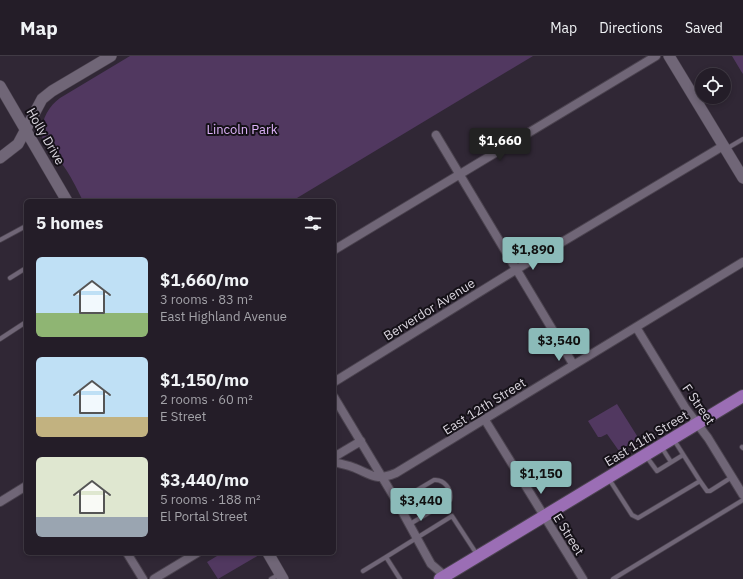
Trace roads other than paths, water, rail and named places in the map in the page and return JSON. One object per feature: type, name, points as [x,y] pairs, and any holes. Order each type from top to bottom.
[{"type":"main road","name":"East 11th Street","points":[[442,578],[743,396]]},
{"type":"street","points":[[0,158],[18,144],[42,99],[52,91],[111,56]]},
{"type":"street","points":[[336,249],[656,56]]},
{"type":"street","points":[[669,56],[743,177]]},
{"type":"street","name":"Holly Drive","points":[[0,86],[26,128],[65,199]]},
{"type":"street","points":[[436,135],[573,364]]},
{"type":"street","name":"Berverdor Avenue","points":[[336,381],[517,269],[724,148]]},
{"type":"street","name":"East 12th Street","points":[[384,478],[396,473],[485,420],[573,364],[743,262]]},
{"type":"street","name":"F Street","points":[[636,327],[686,409],[743,495]]},
{"type":"street","points":[[336,400],[384,478],[431,564],[442,578]]},
{"type":"street","name":"E Street","points":[[485,420],[583,579]]},
{"type":"street","points":[[336,456],[361,441]]},
{"type":"street","points":[[336,462],[354,467],[375,478],[384,478]]},
{"type":"street","points":[[0,502],[24,487]]},
{"type":"street","points":[[129,555],[143,579]]},
{"type":"street","points":[[154,579],[194,555]]},
{"type":"street","points":[[269,555],[278,577]]},
{"type":"lane","points":[[724,148],[743,139]]},
{"type":"lane","points":[[0,240],[24,227]]},
{"type":"lane","points":[[10,278],[24,269]]},
{"type":"lane","points":[[0,339],[24,323]]},
{"type":"lane","points":[[673,438],[706,491],[710,491],[732,477]]},
{"type":"lane","points":[[661,446],[671,462]]},
{"type":"lane","points":[[645,455],[657,471],[683,456]]},
{"type":"lane","points":[[608,477],[632,515],[638,518],[700,481]]},
{"type":"lane","points":[[397,502],[434,480],[440,480],[444,483],[450,493],[450,500],[410,524]]},
{"type":"lane","points":[[613,579],[743,500]]},
{"type":"lane","points":[[363,571],[452,516],[478,556]]},
{"type":"lane","points":[[386,557],[400,579]]},
{"type":"park label","name":"Lincoln Park","points":[[242,129]]}]
